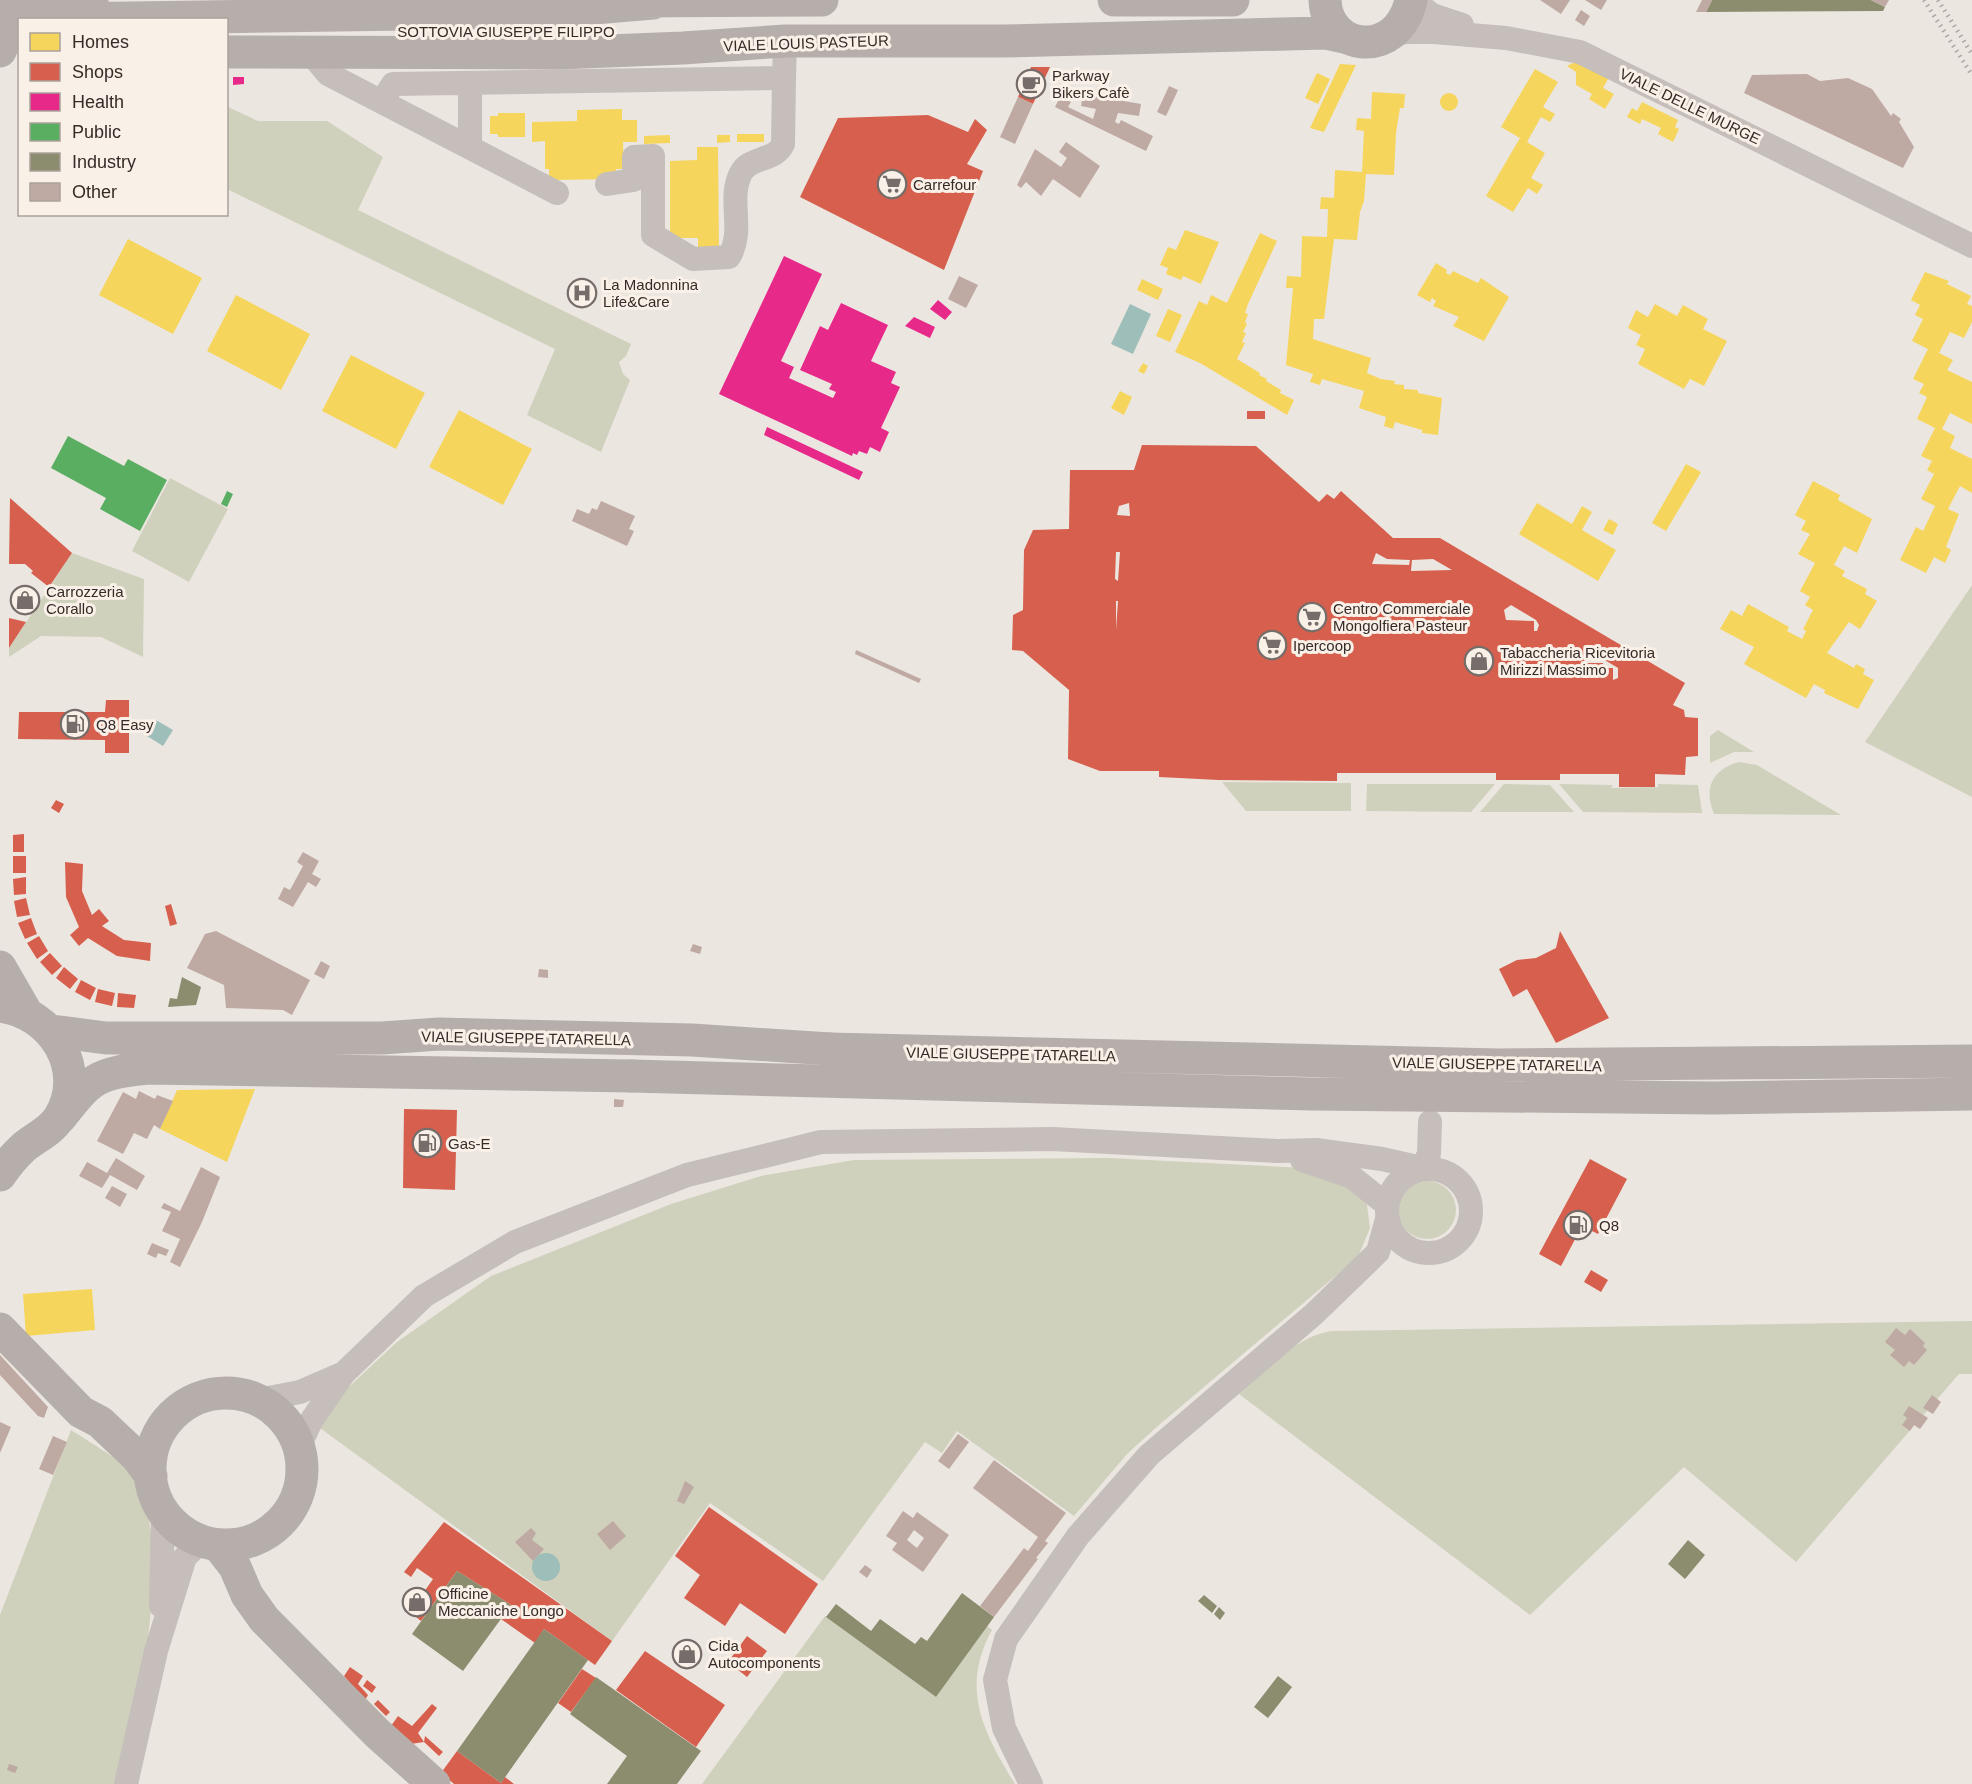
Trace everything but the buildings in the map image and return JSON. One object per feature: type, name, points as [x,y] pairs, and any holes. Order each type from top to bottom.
[{"type":"main road","points":[[18,52],[0,53],[8,33],[6,24],[12,6],[109,0]]},
{"type":"main road","points":[[638,1],[822,0]]},
{"type":"main road","points":[[1114,0],[1233,0]]},
{"type":"main road","points":[[1325,0],[1329,17],[1336,29],[1348,38]]},
{"type":"main road","points":[[1389,36],[1401,27],[1408,15],[1412,0]]},
{"type":"main road","name":"SOTTOVIA GIUSEPPE FILIPPO","points":[[131,18],[546,12],[638,1]]},
{"type":"main road","name":"SOTTOVIA GIUSEPPE FILIPPO","points":[[228,33],[580,29],[672,31],[785,40]]},
{"type":"main road","name":"VIALE LOUIS PASTEUR","points":[[228,52],[559,53],[683,48],[785,40],[1004,42],[1324,33],[1362,42],[1376,41],[1389,36]]},
{"type":"main road","points":[[0,966],[26,1016],[66,1055],[70,1074],[60,1118]]},
{"type":"main road","name":"VIALE GIUSEPPE TATARELLA","points":[[26,1016],[106,1038],[382,1038],[439,1034],[692,1040],[830,1049],[1498,1065],[1972,1061]]},
{"type":"main road","name":"VIALE GIUSEPPE TATARELLA","points":[[0,1174],[12,1148],[45,1133],[84,1087],[105,1075],[148,1068],[632,1076],[1312,1094],[1714,1098],[1972,1094]]},
{"type":"main road","points":[[0,1329],[81,1412],[100,1422],[137,1457],[151,1476]]},
{"type":"main road","points":[[264,1619],[256,1584],[258,1564],[262,1551],[276,1527],[290,1510],[299,1491],[302,1469],[299,1448],[284,1419],[258,1400],[239,1394],[219,1393],[200,1398],[183,1407],[168,1421],[158,1437],[152,1456],[151,1476],[157,1499],[180,1529],[210,1543],[234,1567],[247,1595],[264,1619],[378,1734],[434,1784]]},
{"type":"main road","points":[[100,1422],[131,1425],[168,1421]]},
{"type":"main road","points":[[210,1543],[237,1544],[258,1538],[276,1527]]},
{"type":"street","points":[[1412,0],[1432,15],[1499,37]]},
{"type":"street","name":"VIALE DELLE MURGE","points":[[1389,36],[1405,32],[1499,37],[1580,52],[1972,246]]},
{"type":"street","points":[[607,184],[634,180],[634,156],[653,156],[653,236],[693,259],[729,257],[736,243],[739,177],[747,165],[777,152],[783,144],[785,40]]},
{"type":"street","points":[[309,51],[328,74],[557,193]]},
{"type":"street","points":[[382,101],[393,84],[784,78]]},
{"type":"street","points":[[470,83],[470,147]]},
{"type":"street","points":[[1031,1784],[1004,1728],[995,1680],[1006,1639],[1078,1536],[1149,1455],[1314,1314],[1377,1252],[1390,1191],[1399,1180],[1422,1168],[1429,1154],[1430,1122]]},
{"type":"street","points":[[299,1448],[310,1421],[344,1372],[424,1296],[515,1242],[687,1175],[821,1142],[1052,1139],[1338,1152],[1437,1169],[1458,1180],[1470,1200],[1470,1221],[1466,1232],[1451,1247],[1431,1254],[1410,1249],[1377,1252]]},
{"type":"street","points":[[1277,1151],[1352,1178],[1368,1188],[1387,1212],[1399,1242],[1410,1249]]},
{"type":"street","points":[[258,1400],[300,1392],[344,1372]]},
{"type":"street","points":[[156,1652],[162,1593],[163,1509]]},
{"type":"street","points":[[126,1784],[156,1652],[185,1557],[210,1543]]},
{"type":"green space","points":[[228,107],[258,121],[327,121],[383,157],[358,210],[631,344],[626,356],[619,362],[623,374],[630,380],[601,452],[527,415],[555,349],[228,189]]},
{"type":"green space","points":[[170,478],[228,509],[189,582],[132,551]]},
{"type":"green space","points":[[72,553],[144,579],[143,657],[101,637],[41,636],[9,657],[9,648]]},
{"type":"green space","points":[[1972,585],[1972,797],[1865,742]]},
{"type":"green space","points":[[1718,730],[1754,752],[1734,752],[1710,763],[1710,736]]},
{"type":"green space","points":[[1739,762],[1757,765],[1841,815],[1714,814],[1710,796],[1713,781],[1723,769]]},
{"type":"green space","points":[[1222,782],[1351,783],[1351,811],[1246,811]]},
{"type":"green space","points":[[1367,784],[1495,784],[1471,812],[1366,811]]},
{"type":"green space","points":[[1504,784],[1550,785],[1574,812],[1480,812]]},
{"type":"green space","points":[[1559,784],[1613,785],[1611,788],[1658,787],[1658,784],[1698,785],[1702,813],[1583,812]]},
{"type":"green space","points":[[1108,1158],[1305,1168],[1325,1173],[1366,1198],[1370,1228],[1358,1257],[1128,1453],[1074,1516],[957,1431],[942,1453],[925,1442],[823,1581],[710,1503],[612,1641],[320,1428],[323,1411],[397,1342],[491,1276],[671,1204],[761,1176],[854,1160]]},
{"type":"green space","points":[[1427,1181],[1438,1183],[1451,1194],[1456,1210],[1454,1221],[1443,1234],[1427,1239],[1416,1237],[1403,1226],[1398,1210],[1400,1199],[1411,1186]]},
{"type":"green space","points":[[1972,1321],[1972,1374],[1959,1374],[1796,1562],[1684,1467],[1530,1615],[1239,1394],[1282,1355],[1306,1339],[1333,1331]]},
{"type":"green space","points":[[71,1430],[115,1458],[134,1475],[146,1507],[152,1544],[153,1585],[136,1711],[121,1784],[0,1784],[0,1615]]},
{"type":"green space","points":[[825,1616],[936,1697],[987,1626],[992,1630],[982,1651],[977,1691],[985,1728],[1015,1784],[702,1784]]},
{"type":"water","points":[[1130,304],[1151,314],[1133,354],[1111,344]]},
{"type":"water","points":[[156,720],[173,730],[163,746],[147,736]]},
{"type":"water","points":[[546,1553],[556,1557],[560,1567],[556,1577],[546,1581],[536,1577],[532,1567],[536,1557]]},
{"type":"tunnel","points":[[0,17],[31,18]]},
{"type":"railway","points":[[1924,0],[1972,75]]},
{"type":"railway","points":[[1938,0],[1972,54]]},
{"type":"place","name":"Parkway Bikers Cafè","points":[[1031,84]]},
{"type":"place","name":"Carrefour","points":[[892,184]]},
{"type":"place","name":"La Madonnina Life&Care","points":[[582,293]]},
{"type":"place","name":"Carrozzeria Corallo","points":[[25,600]]},
{"type":"place","name":"Centro Commerciale Mongolfiera Pasteur","points":[[1312,617]]},
{"type":"place","name":"Ipercoop","points":[[1272,645]]},
{"type":"place","name":"Tabaccheria Ricevitoria Mirizzi Massimo","points":[[1479,661]]},
{"type":"place","name":"Q8 Easy","points":[[75,724]]},
{"type":"place","name":"Gas-E","points":[[427,1143]]},
{"type":"place","name":"Q8","points":[[1578,1225]]},
{"type":"place","name":"Officine Meccaniche Longo","points":[[417,1602]]},
{"type":"place","name":"Cida Autocomponents","points":[[687,1654]]}]
